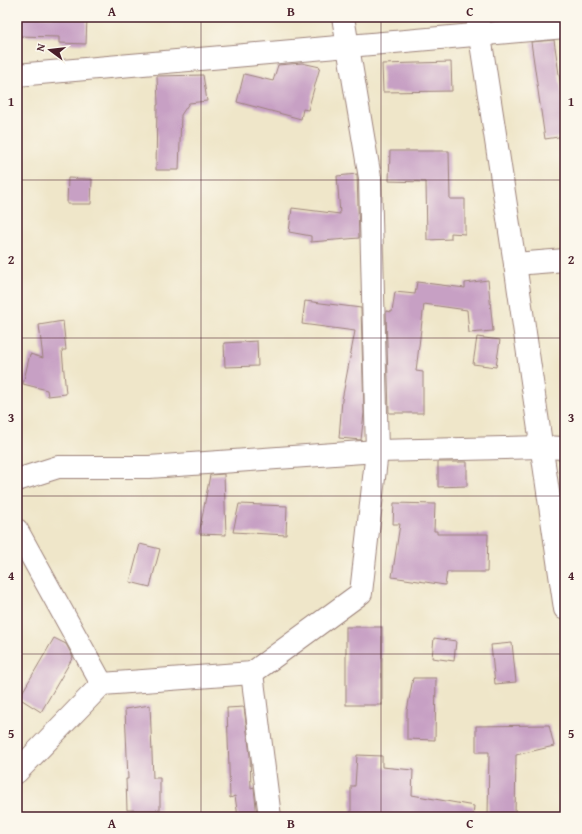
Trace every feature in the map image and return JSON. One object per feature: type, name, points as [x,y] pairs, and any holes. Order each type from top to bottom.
[{"type":"street","points":[[17,772],[102,684],[252,673],[361,593],[377,451],[370,178],[343,17]]},
{"type":"street","points":[[478,26],[515,264],[565,609]]},
{"type":"street","points":[[17,75],[347,46],[478,26],[565,27]]},
{"type":"street","points":[[515,264],[565,260]]},
{"type":"street","points":[[17,480],[58,467],[149,467],[377,451],[541,447],[565,448]]},
{"type":"street","points":[[17,530],[102,684]]},
{"type":"street","points":[[252,673],[270,817]]},
{"type":"building","points":[[17,17],[87,17],[86,44],[59,43],[59,37],[17,36]]},
{"type":"building","points":[[554,40],[565,115],[565,136],[545,139],[531,42]]},
{"type":"building","points":[[451,62],[452,91],[383,92],[382,64]]},
{"type":"building","points":[[302,63],[320,67],[308,110],[303,109],[301,119],[237,102],[244,74],[273,81],[278,65]]},
{"type":"building","points":[[203,75],[207,101],[189,103],[181,115],[179,170],[156,170],[158,105],[157,76]]},
{"type":"building","points":[[390,151],[449,151],[450,199],[465,199],[465,234],[451,233],[451,239],[427,240],[426,182],[389,181]]},
{"type":"building","points":[[357,174],[359,238],[311,242],[311,236],[289,232],[292,208],[340,214],[337,176]]},
{"type":"building","points":[[68,178],[92,179],[91,204],[67,204]]},
{"type":"building","points":[[488,280],[493,331],[469,333],[467,310],[424,304],[416,371],[423,372],[423,413],[389,413],[386,311],[392,312],[395,292],[415,294],[417,282],[465,288],[465,283]]},
{"type":"building","points":[[305,301],[361,308],[364,413],[361,440],[339,438],[342,400],[355,331],[302,324]]},
{"type":"building","points":[[63,321],[66,350],[62,350],[66,394],[48,396],[47,390],[23,384],[30,354],[43,358],[39,325]]},
{"type":"building","points":[[477,337],[500,340],[496,367],[473,364]]},
{"type":"building","points":[[257,341],[258,366],[225,367],[224,343]]},
{"type":"building","points":[[438,462],[467,462],[467,486],[438,487]]},
{"type":"building","points":[[224,474],[226,535],[199,534],[210,475]]},
{"type":"building","points":[[394,503],[435,504],[434,531],[437,531],[437,534],[488,534],[487,572],[447,572],[445,585],[392,577],[400,524],[393,524]]},
{"type":"building","points":[[239,504],[287,506],[286,535],[233,532]]},
{"type":"building","points":[[140,544],[160,549],[150,587],[130,582]]},
{"type":"building","points":[[346,627],[382,627],[382,705],[346,705]]},
{"type":"building","points":[[54,638],[66,644],[73,657],[41,712],[19,698]]},
{"type":"building","points":[[434,638],[456,641],[454,661],[432,658]]},
{"type":"building","points":[[512,643],[516,682],[495,684],[491,645]]},
{"type":"building","points":[[413,678],[436,678],[435,740],[407,739],[407,711]]},
{"type":"building","points":[[150,705],[153,778],[160,778],[160,810],[127,810],[126,779],[128,779],[125,709]]},
{"type":"building","points":[[244,707],[250,755],[251,788],[254,787],[257,817],[238,817],[235,796],[230,798],[227,708]]},
{"type":"building","points":[[549,725],[554,746],[516,755],[515,817],[488,817],[489,752],[476,752],[476,726]]},
{"type":"building","points":[[357,755],[382,756],[382,767],[413,770],[412,795],[474,806],[473,817],[382,817],[382,814],[351,813],[351,786],[355,786]]}]
